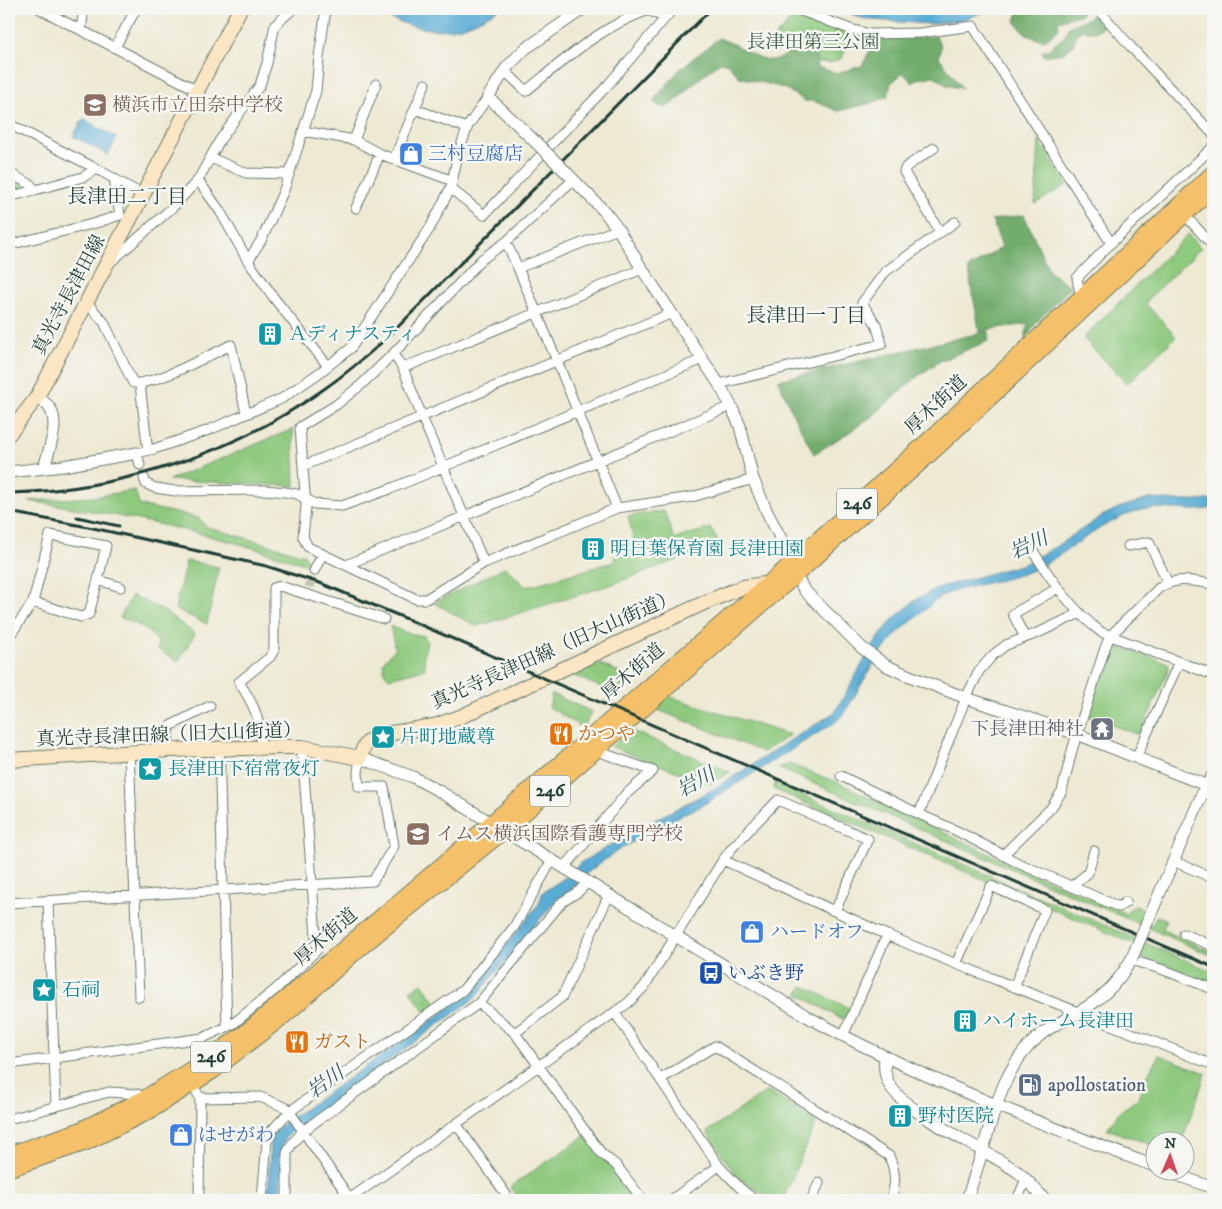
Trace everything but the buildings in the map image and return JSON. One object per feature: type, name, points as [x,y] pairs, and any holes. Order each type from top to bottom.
[{"type":"highway","name":"厚木街道","points":[[9,1169],[90,1141],[150,1111],[196,1091],[250,1043],[289,1012],[359,949],[504,831],[597,751],[1213,173]]},
{"type":"highway","name":"厚木街道","points":[[9,1154],[80,1130],[144,1099],[206,1060],[247,1030],[491,823],[765,584],[794,568],[939,446],[1213,188]]},
{"type":"main road","name":"真光寺長津田線","points":[[9,434],[37,397],[240,9]]},
{"type":"main road","name":"真光寺長津田線（旧大山街道）","points":[[9,760],[128,752],[261,747],[302,747],[360,758],[365,744],[380,735],[434,726],[460,717],[706,602],[743,587],[765,584]]},
{"type":"street","points":[[40,9],[197,90]]},
{"type":"street","points":[[81,30],[84,9]]},
{"type":"street","points":[[115,47],[136,9]]},
{"type":"street","points":[[106,266],[174,206],[198,180],[220,140],[260,85],[276,25],[293,9]]},
{"type":"street","points":[[248,261],[262,239],[276,208],[304,131],[316,91],[326,9]]},
{"type":"street","points":[[9,472],[139,459],[281,399],[351,348],[430,228],[451,184],[458,154],[467,128],[504,70],[526,49],[583,9]]},
{"type":"street","points":[[304,131],[354,140],[380,154],[451,184],[484,215],[607,86],[673,9]]},
{"type":"street","points":[[796,9],[850,29],[870,34],[920,33],[972,26],[1111,243]]},
{"type":"street","points":[[1098,9],[1213,134]]},
{"type":"street","points":[[504,70],[526,91],[586,42],[636,14],[648,10],[665,18]]},
{"type":"street","points":[[354,140],[376,84]]},
{"type":"street","points":[[394,159],[425,84]]},
{"type":"street","points":[[488,97],[599,205],[618,229],[642,269],[719,384],[731,406],[740,426],[753,478],[804,590],[863,648],[885,665],[906,675],[966,698],[1077,734],[1210,787]]},
{"type":"street","points":[[415,109],[467,128]]},
{"type":"street","points":[[9,124],[143,195]]},
{"type":"street","points":[[1083,295],[1079,290],[1077,278],[1111,243],[1213,147]]},
{"type":"street","points":[[934,148],[906,167],[904,172],[940,232]]},
{"type":"street","points":[[356,208],[380,154]]},
{"type":"street","points":[[211,158],[246,173],[288,174]]},
{"type":"street","points":[[9,197],[83,177],[97,169]]},
{"type":"street","points":[[9,173],[30,184],[35,190]]},
{"type":"street","points":[[569,176],[506,242],[482,259],[393,354],[362,384],[336,405],[300,427],[305,499],[303,537],[308,547],[416,599],[426,600],[484,563],[617,508],[692,497],[753,478]]},
{"type":"street","points":[[9,246],[120,215],[114,178]]},
{"type":"street","points":[[198,180],[220,211],[248,261],[274,298],[328,366]]},
{"type":"street","points":[[1185,216],[1213,246]]},
{"type":"street","points":[[719,384],[882,344],[876,324],[862,303],[885,272],[955,222]]},
{"type":"street","points":[[518,268],[618,229]]},
{"type":"street","points":[[506,242],[558,361],[617,508]]},
{"type":"street","points":[[403,368],[642,269]]},
{"type":"street","points":[[87,303],[104,322],[133,383],[140,384],[164,375],[231,345],[246,413]]},
{"type":"street","points":[[304,466],[672,313]]},
{"type":"street","points":[[393,354],[403,368],[484,563]]},
{"type":"street","points":[[144,478],[146,484],[150,487],[169,490],[266,490],[285,492],[315,504],[342,506],[390,489],[703,359]]},
{"type":"street","points":[[140,384],[147,444]]},
{"type":"street","points":[[37,397],[49,407],[53,416],[54,426],[44,468]]},
{"type":"street","points":[[346,565],[731,406]]},
{"type":"street","points":[[9,637],[33,602],[50,534],[106,546],[89,614],[81,616],[33,602]]},
{"type":"street","points":[[1128,546],[1148,542],[1168,583]]},
{"type":"street","points":[[1033,552],[1058,588],[1086,620],[1101,632],[1213,674]]},
{"type":"street","points":[[314,571],[322,555]]},
{"type":"street","points":[[98,580],[120,587]]},
{"type":"street","points":[[1003,855],[1051,808],[1062,791],[1077,734],[1110,636],[1159,588],[1168,583],[1183,580],[1213,584]]},
{"type":"street","points":[[261,747],[259,722],[253,704],[239,682],[270,657],[274,650],[274,588],[280,586],[308,590],[384,619]]},
{"type":"street","points":[[1025,638],[1013,614],[1058,588]]},
{"type":"street","points":[[919,814],[966,698],[980,671],[993,655],[1006,645],[1080,613]]},
{"type":"street","points":[[1136,758],[1180,662]]},
{"type":"street","points":[[169,750],[168,732],[170,726],[210,706]]},
{"type":"street","points":[[9,1064],[203,1038],[239,1019],[276,989],[316,950],[302,747]]},
{"type":"street","points":[[220,748],[227,1027]]},
{"type":"street","points":[[565,868],[626,794],[653,771],[597,751]]},
{"type":"street","points":[[128,752],[140,997]]},
{"type":"street","points":[[9,903],[373,881],[394,846],[384,786],[359,787],[358,772],[360,758],[413,778],[491,823],[808,1017],[843,1036],[995,1106],[1144,1162]]},
{"type":"street","points":[[967,1200],[995,1106],[1004,1083],[1023,1052],[1036,1038],[1108,992],[1120,978],[1131,960],[1173,860],[1210,787],[1213,774]]},
{"type":"street","points":[[841,776],[957,831],[1018,863],[1119,907],[1126,902]]},
{"type":"street","points":[[199,1200],[196,1091],[260,1097],[286,1108],[349,1200],[628,1003],[644,986],[723,860],[778,800],[868,839],[835,911]]},
{"type":"street","points":[[1072,886],[1088,873],[1094,852]]},
{"type":"street","points":[[262,1200],[267,1141],[273,1129],[290,1113],[463,990],[514,927],[552,860]]},
{"type":"street","points":[[723,860],[887,935],[956,964],[1213,1065]]},
{"type":"street","points":[[1173,860],[1213,878]]},
{"type":"street","points":[[287,1200],[287,1153],[302,1130],[479,1003],[562,902],[578,892],[587,882]]},
{"type":"street","points":[[956,964],[990,886],[1045,910],[1014,987]]},
{"type":"street","points":[[515,1033],[562,997],[609,895]]},
{"type":"street","points":[[48,901],[56,1105]]},
{"type":"street","points":[[1184,934],[1213,946]]},
{"type":"street","points":[[843,1036],[887,935]]},
{"type":"street","points":[[1131,960],[1164,970],[1213,989]]},
{"type":"street","points":[[479,1003],[515,1033],[600,1153],[616,1165],[642,1200]]},
{"type":"street","points":[[615,1013],[719,1166],[741,1189],[755,1200]]},
{"type":"street","points":[[661,1079],[715,1046],[889,1156],[895,1170],[895,1188],[891,1200]]},
{"type":"street","points":[[885,1056],[884,1070],[888,1083],[911,1107],[983,1150],[1026,1179],[1046,1200]]},
{"type":"street","points":[[9,1119],[109,1092],[138,1094],[144,1099]]},
{"type":"street","points":[[457,1125],[510,1200]]},
{"type":"street","points":[[671,1200],[719,1166]]},
{"type":"street","points":[[1017,1200],[1026,1179]]},
{"type":"street","points":[[1194,1181],[1213,1188]]},
{"type":"street","points":[[811,1200],[819,1183]]},
{"type":"green space","points":[[1019,9],[1085,10],[1080,15],[1058,21],[1059,28],[1045,40],[1040,40],[1028,35],[1015,21]]},
{"type":"green space","name":"長津田第三公園","points":[[797,11],[815,21],[852,35],[842,58],[830,63],[808,61],[771,41]]},
{"type":"green space","points":[[1093,15],[1105,25],[1095,32],[1082,30],[1076,36],[1073,46],[1064,53],[1044,56],[1042,51],[1050,49],[1053,44],[1063,38],[1070,26]]},
{"type":"green space","points":[[936,36],[941,46],[939,57],[962,88],[948,86],[934,76],[918,79],[913,83],[903,73],[891,83],[888,96],[872,103],[838,111],[813,101],[805,101],[784,88],[739,77],[728,64],[720,62],[693,84],[674,103],[666,107],[659,106],[653,101],[680,69],[719,38],[760,58],[773,60],[784,56],[796,42],[807,37],[814,46],[817,67],[837,73],[862,66],[875,40]]},
{"type":"green space","points":[[1039,141],[1067,185],[1035,204]]},
{"type":"green space","points":[[9,177],[25,184],[24,190],[9,194]]},
{"type":"green space","points":[[1024,215],[1050,272],[1072,287],[1036,323],[1024,342],[1028,324],[979,332],[968,269],[1002,247],[992,220]]},
{"type":"green space","points":[[1188,234],[1201,248],[1149,298],[1146,304],[1176,337],[1127,384],[1083,338]]},
{"type":"green space","points":[[989,331],[988,341],[940,361],[917,377],[875,414],[814,454],[778,380]]},
{"type":"green space","points":[[293,429],[295,486],[169,480]]},
{"type":"green space","points":[[135,490],[139,505],[199,518],[207,527],[305,555],[308,565],[234,542],[187,531],[119,516],[29,501],[93,497]]},
{"type":"green space","points":[[664,511],[674,539],[710,528],[720,544],[613,584],[476,626],[434,603],[505,567],[526,587],[614,562],[616,548],[634,541],[628,516]]},
{"type":"green space","points":[[186,561],[219,567],[207,624],[175,609]]},
{"type":"green space","points":[[132,595],[164,611],[195,634],[178,662],[157,649],[158,642],[146,630],[120,618]]},
{"type":"green space","points":[[390,626],[404,632],[424,636],[427,641],[424,655],[425,669],[389,678],[385,674],[383,662],[395,649]]},
{"type":"green space","points":[[1113,645],[1168,663],[1169,668],[1140,735],[1088,717],[1108,648]]},
{"type":"green space","points":[[600,664],[634,679],[614,693],[572,675]]},
{"type":"green space","points":[[552,694],[592,712],[583,728],[549,707]]},
{"type":"green space","points":[[668,696],[790,735],[763,752],[656,709]]},
{"type":"green space","points":[[630,730],[730,772],[710,784],[611,747]]},
{"type":"green space","points":[[789,764],[839,783],[996,857],[1127,914],[1130,909],[1136,906],[1144,910],[1140,920],[1152,925],[1157,916],[1166,919],[1163,930],[1213,952],[1213,956],[778,768]]},
{"type":"green space","points":[[775,783],[1213,972],[1213,987],[1142,959],[1140,954],[1143,948],[773,789]]},
{"type":"green space","points":[[422,983],[436,1003],[425,1012],[410,991]]},
{"type":"green space","points":[[803,986],[851,1009],[847,1018],[840,1018],[798,994]]},
{"type":"green space","points":[[1159,1055],[1206,1073],[1185,1132],[1144,1132],[1144,1142],[1107,1129],[1119,1112],[1138,1099],[1145,1079]]},
{"type":"green space","points":[[767,1091],[816,1122],[783,1200],[761,1193],[741,1180],[727,1163],[707,1132]]},
{"type":"green space","points":[[585,1136],[615,1168],[640,1200],[518,1200],[510,1187]]},
{"type":"water","points":[[456,8],[499,9],[469,24],[452,29],[439,30],[403,23],[368,9],[425,9],[435,12]]},
{"type":"water","points":[[840,9],[993,9],[961,20],[929,24],[871,20],[858,17]]},
{"type":"water","points":[[83,119],[117,138],[108,155],[73,136]]},
{"type":"water","points":[[1149,499],[1189,501],[1213,499],[1213,508],[1204,510],[1159,508],[1141,510],[1100,528],[1049,562],[1035,569],[1013,577],[955,591],[939,598],[892,639],[878,657],[842,716],[834,723],[698,808],[685,813],[620,849],[592,869],[568,892],[556,900],[475,998],[293,1130],[286,1137],[282,1146],[280,1200],[268,1200],[270,1145],[275,1131],[427,1024],[469,992],[538,905],[543,892],[569,875],[580,863],[639,828],[712,790],[835,712],[873,645],[892,620],[918,598],[938,588],[1024,564],[1055,547],[1102,516],[1118,508]]},
{"type":"tunnel","points":[[309,587],[314,571]]},
{"type":"railway","points":[[9,493],[93,485],[134,476],[174,464],[214,450],[252,432],[289,412],[324,389],[389,336],[711,9]]},
{"type":"railway","points":[[9,512],[93,528],[266,566],[320,583],[1213,967]]},
{"type":"railway","points":[[77,517],[119,526]]},
{"type":"place","name":"横浜市立田奈中学校","points":[[95,105]]},
{"type":"place","name":"三村豆腐店","points":[[411,154]]},
{"type":"place","name":"Ａディナスティ","points":[[270,334]]},
{"type":"place","name":"明日葉保育園 長津田園","points":[[593,549]]},
{"type":"place","name":"下長津田神社","points":[[1102,729]]},
{"type":"place","name":"かつや","points":[[561,734]]},
{"type":"place","name":"片町地蔵尊","points":[[383,737]]},
{"type":"place","name":"長津田下宿常夜灯","points":[[150,769]]},
{"type":"place","name":"イムス横浜国際看護専門学校","points":[[418,834]]},
{"type":"place","name":"ハードオフ","points":[[752,932]]},
{"type":"place","name":"いぶき野","points":[[711,973]]},
{"type":"place","name":"石祠","points":[[44,990]]},
{"type":"place","name":"ハイホーム長津田","points":[[965,1021]]},
{"type":"place","name":"ガスト","points":[[297,1042]]},
{"type":"place","name":"apollostation","points":[[1030,1085]]},
{"type":"place","name":"野村医院","points":[[900,1116]]},
{"type":"place","name":"はせがわ","points":[[181,1135]]},
{"type":"district","name":"長津田二丁目","points":[[127,197]]},
{"type":"district","name":"長津田一丁目","points":[[806,316]]},
{"type":"water label","name":"岩川","points":[[1029,546]]},
{"type":"water label","name":"岩川","points":[[696,783]]},
{"type":"water label","name":"岩川","points":[[326,1083]]}]
